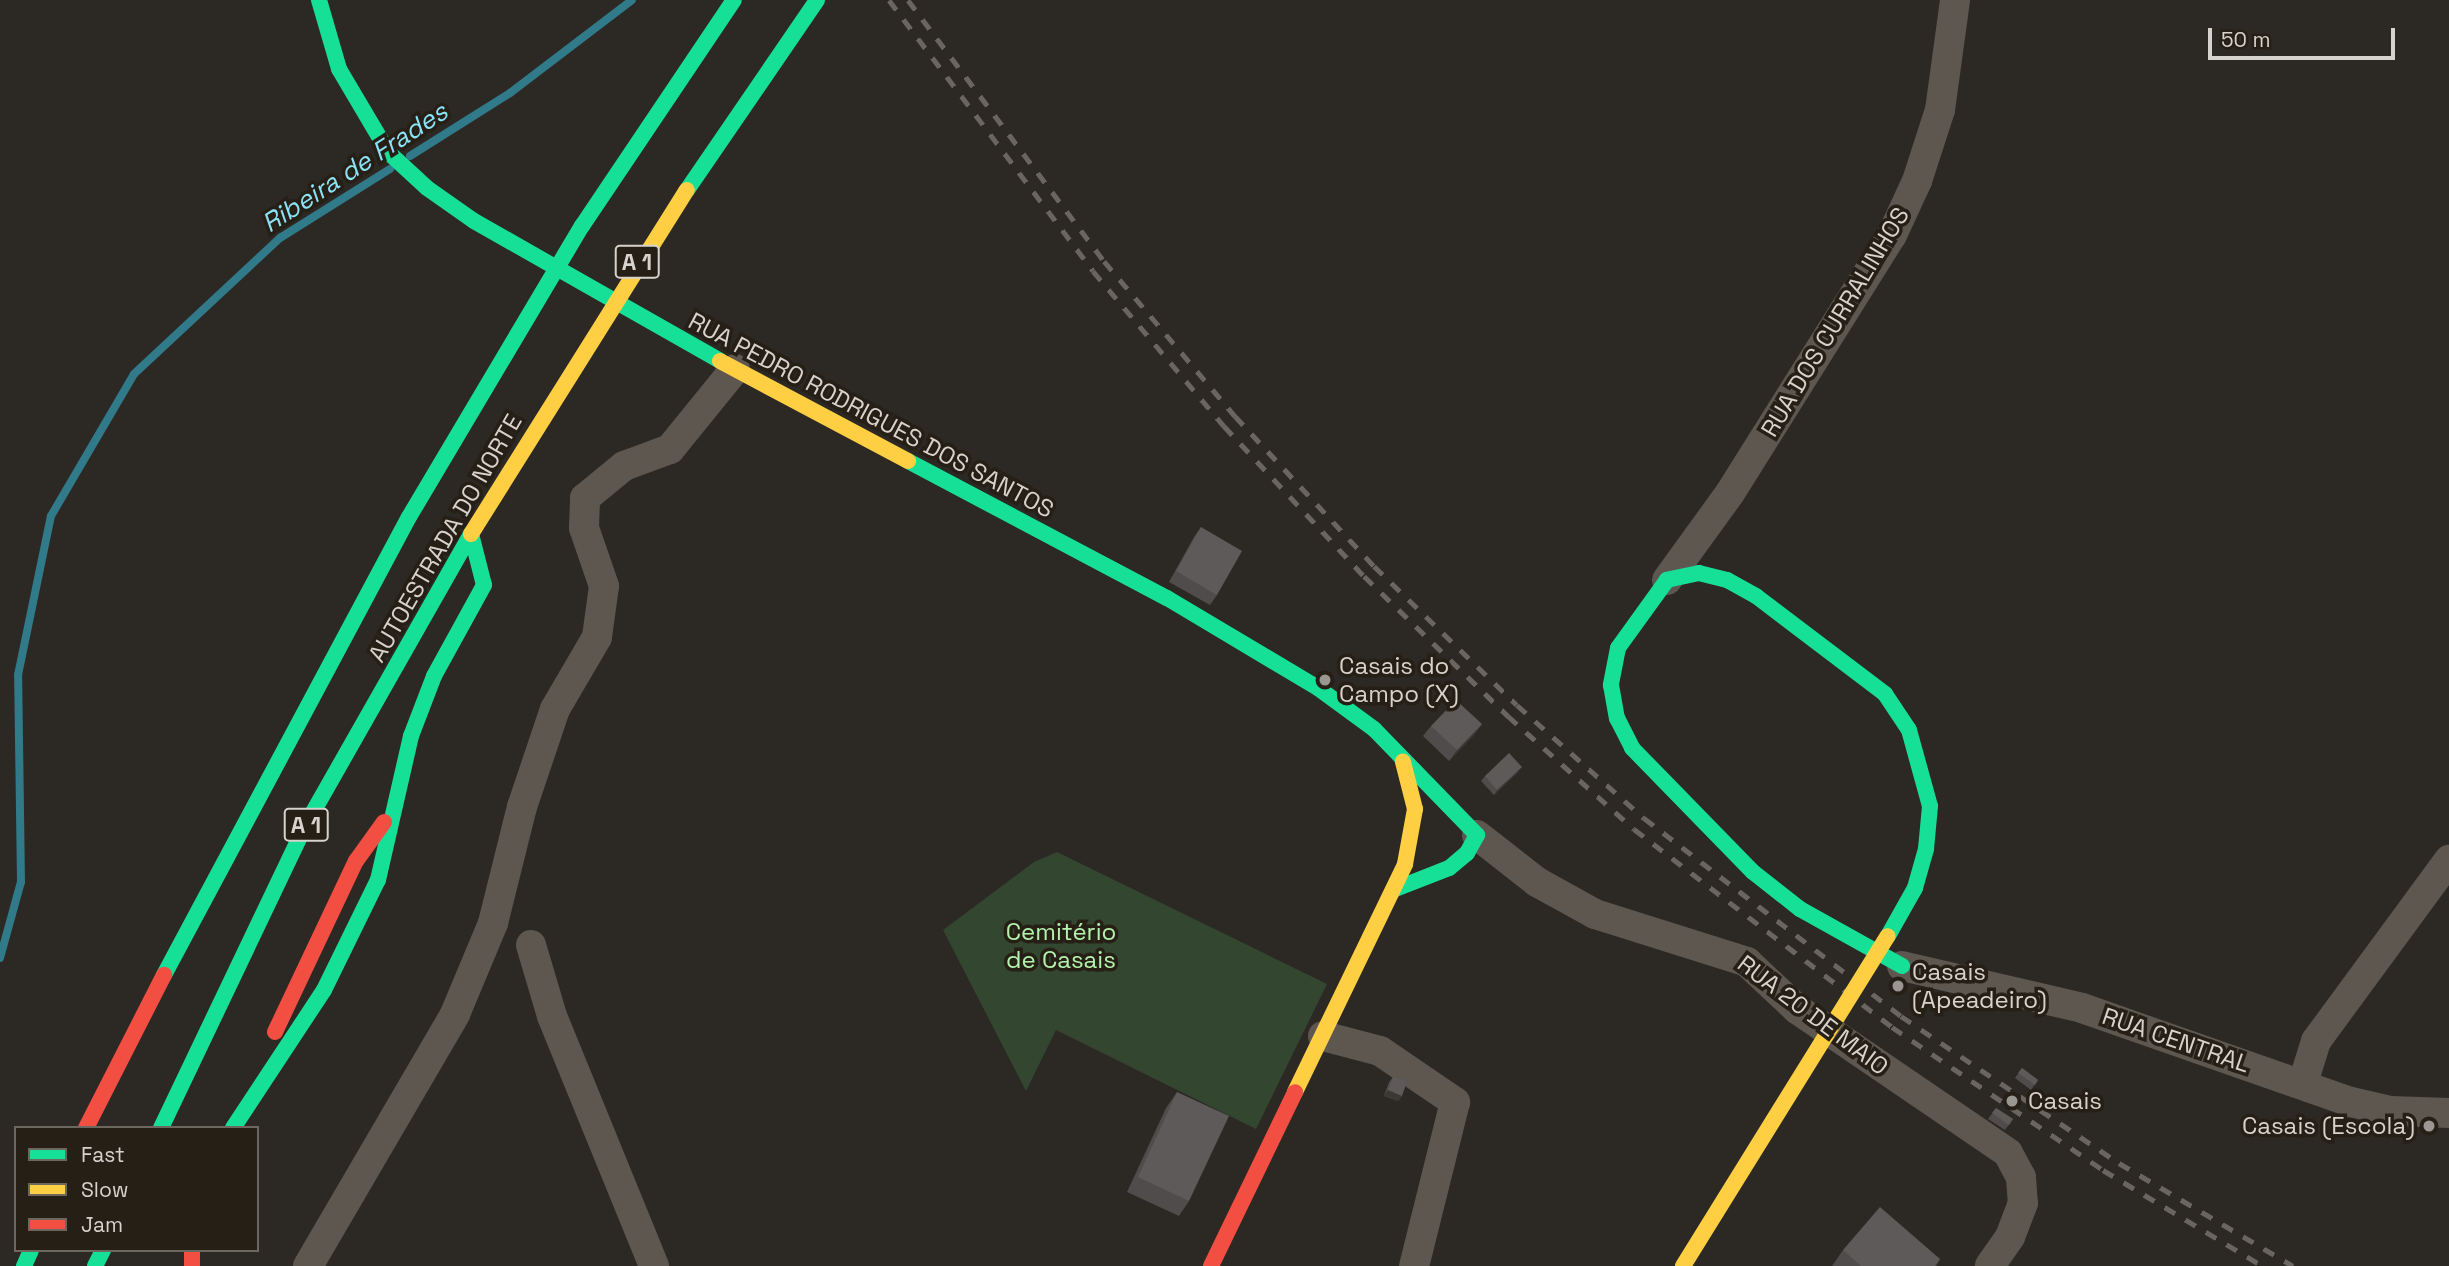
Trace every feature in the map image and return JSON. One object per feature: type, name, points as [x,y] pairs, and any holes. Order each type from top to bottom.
[{"type":"main road","name":"RUA PEDRO RODRIGUES DOS SANTOS","points":[[319,0],[339,69],[388,152],[427,188],[474,221],[735,369],[1167,598],[1336,700],[1403,760],[1469,828]]},
{"type":"main road","name":"AUTOESTRADA DO NORTE","points":[[87,1126],[244,819],[409,517],[582,226],[734,0]]},
{"type":"main road","name":"AUTOESTRADA DO NORTE","points":[[162,1126],[304,828],[471,534],[639,260],[817,0]]},
{"type":"main road","points":[[234,1126],[324,990],[378,880],[411,736],[434,676],[484,585],[471,534]]},
{"type":"main road","points":[[1683,1266],[1899,918],[1915,888],[1926,849],[1930,806],[1923,769],[1909,730],[1885,694],[1756,596],[1727,580],[1699,573],[1667,580],[1644,606],[1618,648],[1611,685],[1617,718],[1632,748],[1753,872],[1800,909],[1902,967]]},
{"type":"main road","points":[[1211,1266],[1405,864],[1415,809],[1403,760]]},
{"type":"main road","points":[[234,1126],[356,861],[396,807]]},
{"type":"main road","points":[[1393,890],[1449,868],[1467,853],[1469,828],[1436,833],[1405,864]]},
{"type":"street","name":"RUA DOS CURRALINHOS","points":[[1667,580],[1730,494],[1892,235],[1917,181],[1940,110],[1955,0]]},
{"type":"street","points":[[308,1266],[454,1014],[493,923],[522,807],[555,709],[597,637],[604,586],[584,528],[584,498],[624,466],[670,449],[735,369]]},
{"type":"street","name":"RUA 20 DE MAIO","points":[[1469,828],[1537,882],[1595,914],[1747,962],[1797,1009],[2008,1153],[2021,1177],[2023,1203],[2010,1237],[1990,1266]]},
{"type":"street","points":[[2303,1083],[2316,1041],[2449,860]]},
{"type":"street","points":[[531,945],[552,1016],[654,1266]]},
{"type":"street","name":"RUA CENTRAL","points":[[1902,967],[2082,1008],[2303,1083],[2351,1102],[2391,1111],[2449,1113]]},
{"type":"street","points":[[1323,1036],[1380,1051],[1455,1102],[1414,1266]]},
{"type":"green space","name":"Cemitério de Casais","points":[[1057,852],[1327,984],[1256,1129],[1056,1030],[1026,1091],[943,930],[1034,862]]},
{"type":"building","points":[[1201,527],[1242,551],[1217,595],[1176,571]]},
{"type":"building","points":[[1456,700],[1482,724],[1457,750],[1431,726]]},
{"type":"building","points":[[1509,753],[1522,767],[1497,790],[1485,776]]},
{"type":"building","points":[[2022,1068],[2038,1080],[2035,1085],[2018,1073]]},
{"type":"building","points":[[1393,1077],[1407,1081],[1402,1096],[1388,1090]]},
{"type":"building","points":[[1177,1092],[1229,1116],[1189,1201],[1138,1177]]},
{"type":"building","points":[[1996,1108],[2013,1119],[2009,1125],[1992,1113]]},
{"type":"building","points":[[1880,1207],[1940,1259],[1935,1266],[1861,1266],[1843,1250]]},
{"type":"waterway","name":"Ribeira de Frades","points":[[410,156],[510,93],[632,0]]},
{"type":"waterway","name":"Ribeira de Frades","points":[[0,958],[21,882],[18,675],[51,516],[134,374],[280,238],[390,169]]},
{"type":"railway","points":[[889,0],[1093,271],[1224,426],[1364,576],[1508,716],[1634,829],[1892,1027],[2103,1170],[2263,1266]]},
{"type":"railway","points":[[908,0],[1104,261],[1235,416],[1374,566],[1517,705],[1644,818],[1901,1016],[2119,1163],[2293,1266]]},
{"type":"traffic: fast","points":[[319,0],[339,69],[388,152],[427,188],[474,221],[720,361]]},
{"type":"traffic: fast","points":[[409,517],[582,226],[734,0]]},
{"type":"traffic: fast","points":[[687,190],[817,0]]},
{"type":"traffic: fast","points":[[908,461],[1167,598],[1318,688],[1374,729],[1477,835],[1467,853],[1449,868],[1393,890]]},
{"type":"traffic: fast","points":[[164,975],[409,517]]},
{"type":"traffic: fast","points":[[162,1126],[304,828],[471,534]]},
{"type":"traffic: fast","points":[[234,1126],[324,990],[378,880],[411,736],[434,676],[484,585],[471,534]]},
{"type":"traffic: fast","points":[[1756,596],[1727,580],[1699,573],[1667,580],[1618,648],[1611,685],[1617,718],[1632,748],[1753,872],[1800,909],[1902,966]]},
{"type":"traffic: fast","points":[[1756,596],[1885,694],[1909,730],[1930,806],[1926,849],[1915,888],[1888,936]]},
{"type":"traffic: fast","points":[[24,1266],[30,1252]]},
{"type":"traffic: fast","points":[[95,1266],[102,1252]]},
{"type":"traffic: slow","points":[[471,534],[687,190]]},
{"type":"traffic: slow","points":[[720,361],[908,461]]},
{"type":"traffic: slow","points":[[1295,1092],[1405,864],[1415,809],[1403,762]]},
{"type":"traffic: slow","points":[[1683,1266],[1888,936]]},
{"type":"traffic: jam","points":[[275,1032],[356,861],[384,822]]},
{"type":"traffic: jam","points":[[87,1126],[164,975]]},
{"type":"traffic: jam","points":[[1211,1266],[1295,1092]]},
{"type":"traffic: jam","points":[[192,1252],[192,1266]]},
{"type":"place","name":"Casais do Campo (X)","points":[[1325,680]]},
{"type":"place","name":"Casais (Apeadeiro)","points":[[1898,986]]},
{"type":"place","name":"Casais","points":[[2012,1101]]},
{"type":"place","name":"Casais (Escola)","points":[[2429,1126]]}]
